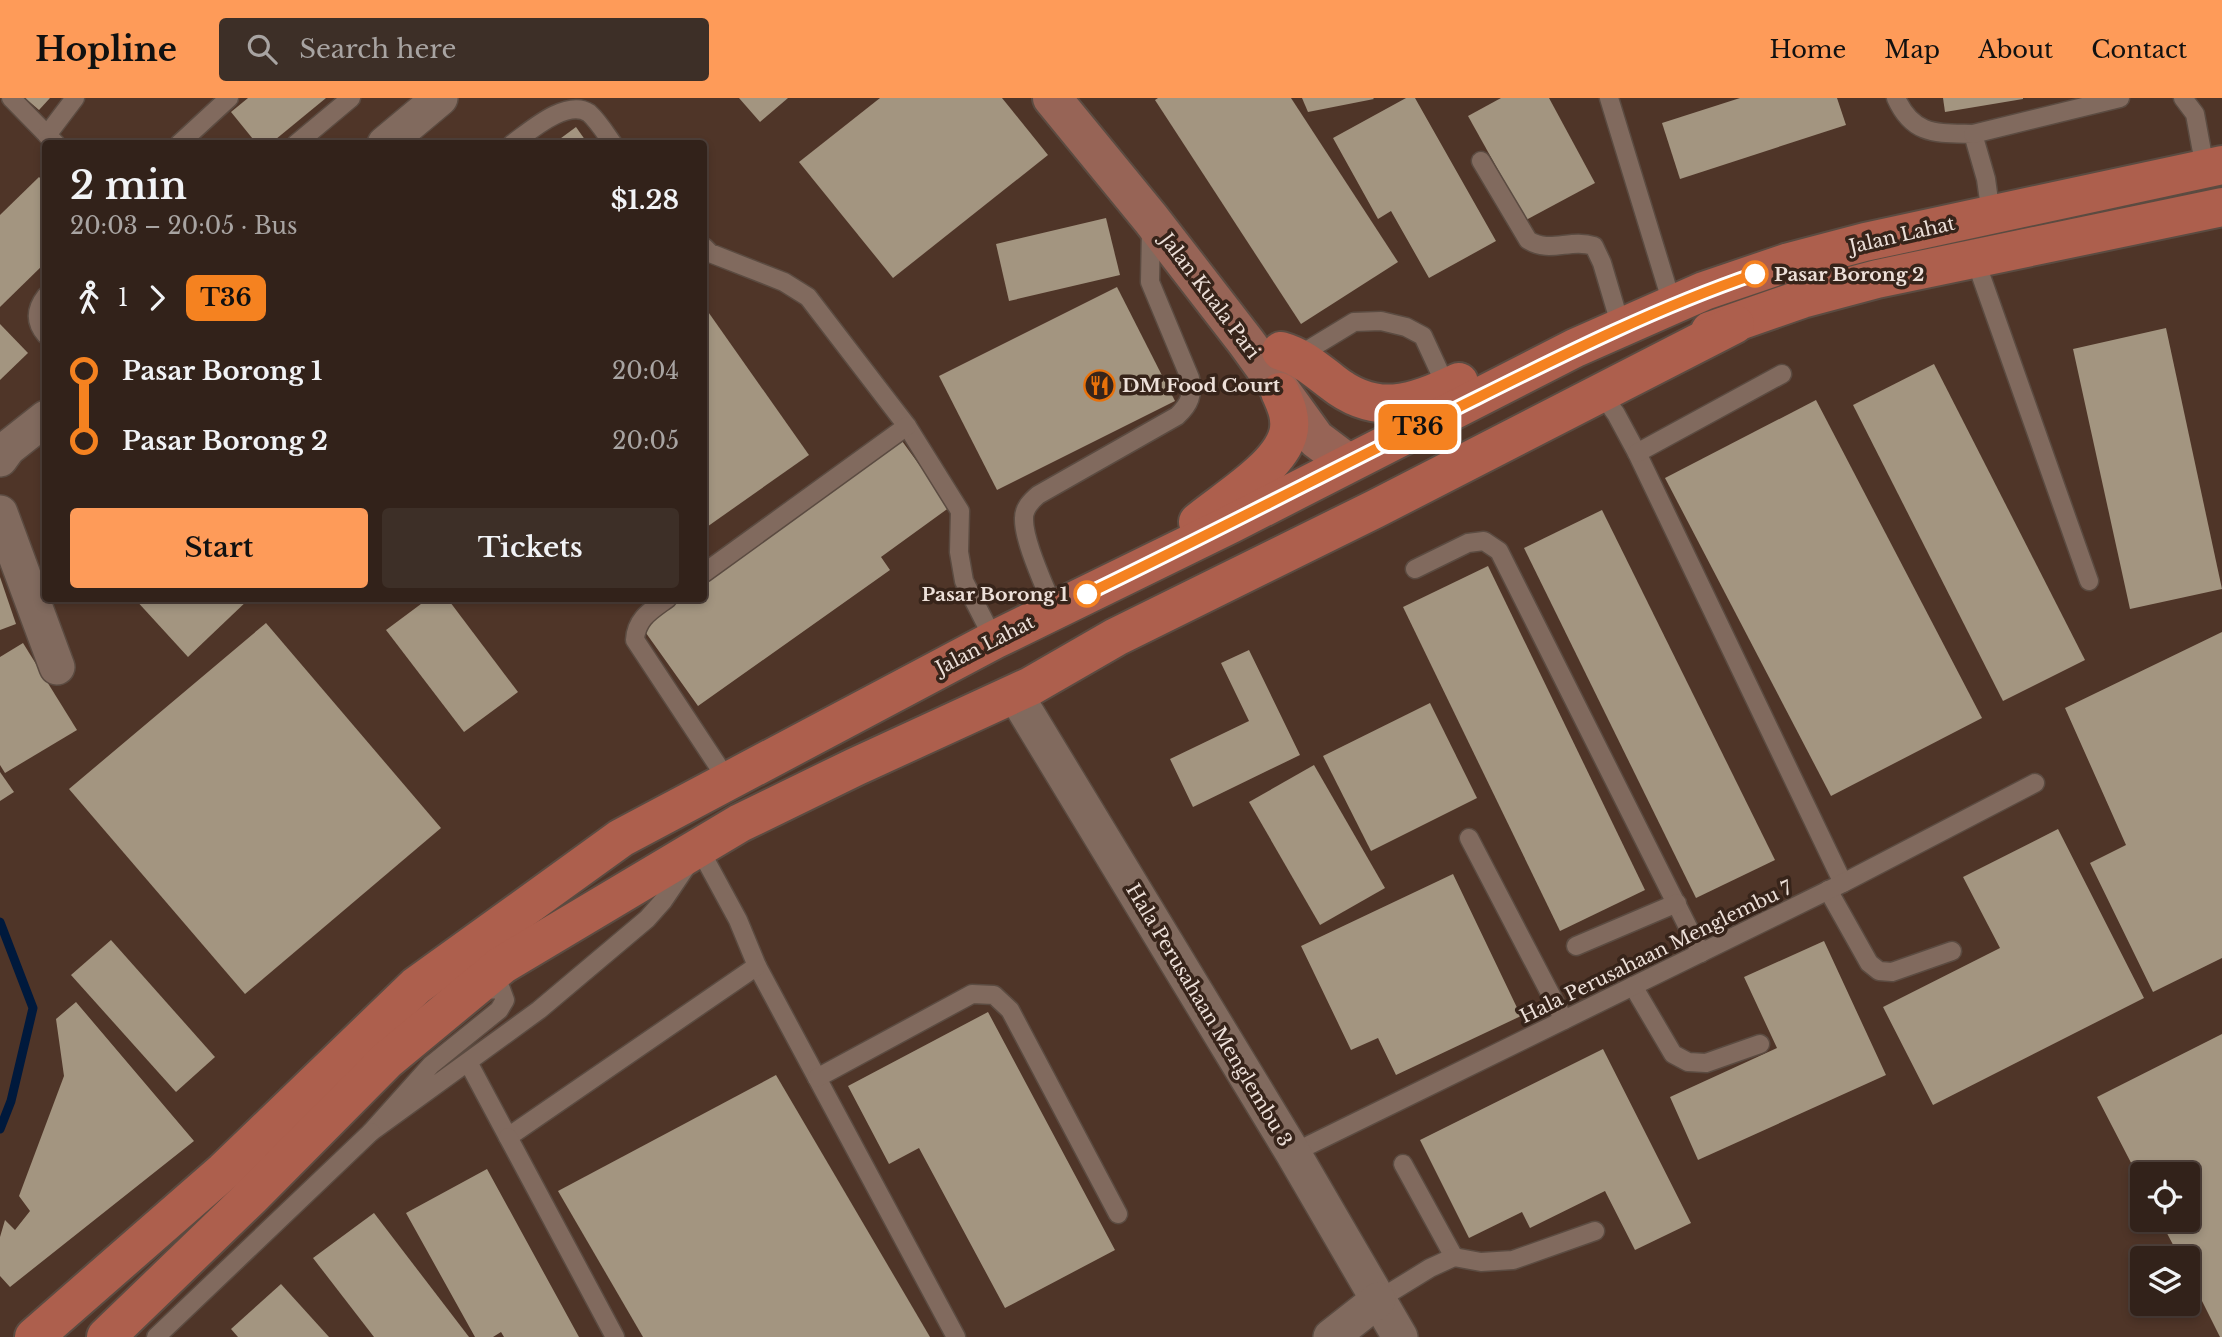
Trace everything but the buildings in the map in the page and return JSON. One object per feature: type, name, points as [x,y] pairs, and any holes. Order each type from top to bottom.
[{"type":"main road","name":"Jalan Lahat","points":[[34,1337],[224,1171],[416,986],[621,838],[994,640],[1575,348],[1687,296],[1789,262],[1865,242],[2213,166]]},
{"type":"main road","points":[[1014,694],[1017,684],[1027,674],[1059,650],[1319,510],[1332,496],[1348,463],[1382,471],[1408,467],[1500,418],[1637,352],[1735,324],[1815,296],[1877,279],[2222,207]]},
{"type":"main road","points":[[1289,354],[1364,402],[1391,405],[1425,397],[1575,330],[1687,296]]},
{"type":"main road","points":[[106,1337],[387,1060],[502,965],[740,823],[1014,694],[1116,637],[1376,509],[1735,324]]},
{"type":"main road","points":[[1168,554],[1180,538],[1258,475],[1279,452],[1288,433],[1288,410],[1280,392]]},
{"type":"street","name":"Jalan Kuala Pari","points":[[1052,98],[1151,219],[1316,439],[1348,463]]},
{"type":"street","name":"Jalan Kuala Pari","points":[[1077,98],[1289,354],[1335,426],[1348,463]]},
{"type":"street","points":[[389,140],[431,101]]},
{"type":"street","points":[[0,459],[8,448],[42,421]]},
{"type":"street","points":[[0,513],[57,667]]},
{"type":"street","name":"Hala Perusahaan Menglembu 3","points":[[1014,694],[1293,1153],[1400,1337]]},
{"type":"street","points":[[1331,1337],[1378,1300]]},
{"type":"lane","points":[[11,98],[52,139],[75,98]]},
{"type":"lane","points":[[183,140],[229,98]]},
{"type":"lane","points":[[301,140],[351,98]]},
{"type":"lane","points":[[1609,98],[1687,296]]},
{"type":"lane","points":[[1896,98],[1902,113],[1930,133],[1973,134],[2120,98]]},
{"type":"lane","points":[[2183,98],[2195,114],[2213,166]]},
{"type":"lane","points":[[518,140],[556,113],[573,107],[587,112],[610,140]]},
{"type":"lane","points":[[1973,134],[1983,167],[1992,215]]},
{"type":"lane","points":[[1481,161],[1528,240],[1539,247],[1581,241],[1594,246],[1602,262],[1618,317]]},
{"type":"lane","points":[[1054,610],[1028,541],[1023,518],[1028,504],[1038,495],[1177,416],[1188,406],[1193,392],[1191,377],[1150,282],[1151,219]]},
{"type":"lane","points":[[707,250],[784,282],[808,298],[907,426],[960,511],[959,552],[964,581],[994,640]]},
{"type":"lane","points":[[1975,259],[2089,581]]},
{"type":"lane","points":[[42,304],[37,313],[38,326],[42,330]]},
{"type":"lane","points":[[1289,354],[1354,322],[1381,321],[1406,327],[1423,336],[1447,388]]},
{"type":"lane","points":[[1637,453],[1782,374]]},
{"type":"lane","points":[[1602,394],[1637,453],[1869,962],[1879,971],[1892,972],[1952,950]]},
{"type":"lane","points":[[707,571],[907,426]]},
{"type":"lane","points":[[1415,569],[1468,543],[1484,541],[1499,551],[1701,953]]},
{"type":"lane","points":[[663,602],[645,615],[635,628],[635,640],[728,781]]},
{"type":"lane","name":"Hala Perusahaan Menglembu 7","points":[[1293,1153],[1836,887],[2035,783]]},
{"type":"lane","points":[[1469,838],[1564,1020]]},
{"type":"lane","points":[[371,1132],[539,1010],[648,919],[699,848],[738,920],[757,966],[956,1337]]},
{"type":"lane","points":[[1576,946],[1676,903]]},
{"type":"lane","points":[[508,1138],[757,966]]},
{"type":"lane","points":[[1633,986],[1673,1054],[1688,1062],[1706,1063],[1760,1044]]},
{"type":"lane","points":[[156,1337],[371,1132],[431,1065],[499,1010],[505,1000],[502,989],[490,988],[468,993]]},
{"type":"lane","points":[[817,1078],[972,994],[994,995],[1010,1010],[1118,1214]]},
{"type":"lane","points":[[468,1062],[615,1337]]},
{"type":"lane","points":[[1403,1164],[1454,1257]]},
{"type":"lane","points":[[1378,1300],[1430,1268],[1454,1257],[1481,1262],[1513,1260],[1595,1231]]},
{"type":"shaded area","points":[[0,98],[2222,98],[2222,1337],[0,1337]]},
{"type":"waterway","points":[[0,922],[33,1008],[11,1101],[0,1129]]},
{"type":"bus line","name":"T36","points":[[1087,594],[1231,524],[1575,348],[1704,291],[1755,274]]},
{"type":"place","name":"Pasar Borong 2","points":[[1755,274]]},
{"type":"place","name":"DM Food Court","points":[[1099,385]]},
{"type":"place","name":"Pasar Borong 1","points":[[1087,594]]}]
